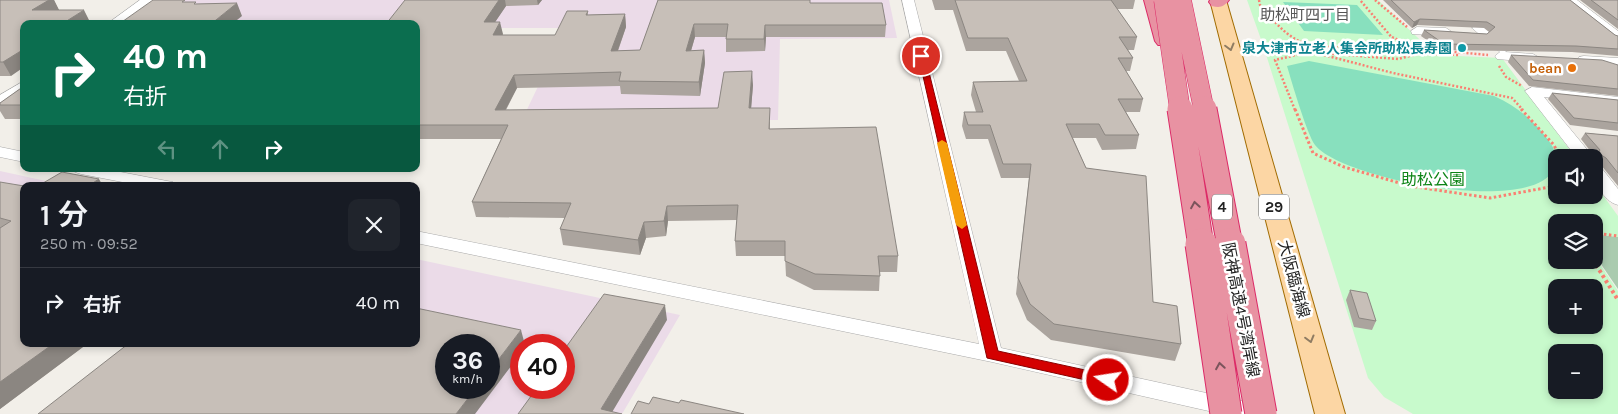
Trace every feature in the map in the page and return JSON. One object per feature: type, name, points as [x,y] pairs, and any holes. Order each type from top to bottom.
[{"type":"highway","points":[[1153,0],[1174,68]]},
{"type":"highway","name":"阪神高速4号湾岸線","points":[[1164,0],[1226,414]]},
{"type":"highway","name":"阪神高速4号湾岸線","points":[[1181,0],[1209,133],[1261,414]]},
{"type":"highway","points":[[1190,0],[1209,133]]},
{"type":"main road","points":[[1168,0],[1176,33],[1201,58]]},
{"type":"main road","points":[[1190,0],[1273,414]]},
{"type":"main road","name":"大阪臨海線","points":[[1219,1],[1330,414]]},
{"type":"street","points":[[119,20],[148,0]]},
{"type":"street","points":[[908,0],[992,354]]},
{"type":"street","points":[[1569,0],[1618,37]]},
{"type":"street","points":[[1417,31],[1462,31],[1507,57],[1550,59]]},
{"type":"street","points":[[1570,60],[1618,62]]},
{"type":"street","points":[[0,102],[20,88]]},
{"type":"street","points":[[1580,149],[1567,131],[1532,91],[1618,101]]},
{"type":"street","points":[[1567,131],[1584,133]]},
{"type":"street","points":[[0,152],[20,156]]},
{"type":"street","points":[[96,172],[147,182]]},
{"type":"street","points":[[1603,175],[1618,180]]},
{"type":"street","points":[[1603,181],[1618,200]]},
{"type":"street","points":[[420,238],[992,354],[1261,414]]},
{"type":"path","points":[[1258,0],[1260,5],[1287,33],[1302,42],[1376,45],[1418,54],[1507,57]]},
{"type":"path","points":[[1360,0],[1392,37],[1427,54]]},
{"type":"path","points":[[1376,45],[1394,40],[1392,37]]},
{"type":"path","points":[[1310,52],[1316,43]]},
{"type":"path","points":[[1310,52],[1393,73],[1512,98],[1523,108],[1556,149]]},
{"type":"path","points":[[1418,54],[1398,60],[1310,52],[1275,60],[1313,153],[1344,167],[1410,186],[1490,198],[1548,187]]},
{"type":"path","points":[[1603,234],[1618,236]]},
{"type":"path","points":[[1599,269],[1618,300]]},
{"type":"shaded area","points":[[167,0],[889,0],[897,38],[780,39],[778,120],[521,122],[566,28],[420,28],[420,20],[140,20]]},
{"type":"shaded area","points":[[0,171],[51,182],[20,182],[20,254],[0,266]]},
{"type":"shaded area","points":[[420,260],[680,315],[622,414],[58,414],[401,347],[420,347]]},
{"type":"green space","name":"助松公園","points":[[1247,0],[1378,0],[1436,55],[1502,58],[1569,149],[1548,149],[1548,204],[1603,204],[1603,195],[1618,216],[1618,237],[1603,235],[1603,214],[1548,214],[1548,269],[1603,268],[1618,291],[1618,414],[1413,414],[1384,397],[1368,378],[1263,45]]},
{"type":"green space","points":[[1283,2],[1357,5],[1383,35],[1304,31]]},
{"type":"green space","points":[[1309,61],[1494,96],[1518,109],[1551,144],[1553,149],[1548,149],[1548,175],[1539,183],[1511,190],[1476,191],[1436,187],[1397,180],[1360,170],[1332,158],[1315,145],[1300,108],[1287,66]]},
{"type":"green space","points":[[1603,235],[1618,237],[1618,289],[1603,267]]},
{"type":"building","points":[[0,0],[49,0],[32,10],[84,10],[68,20],[20,20],[20,51],[0,62]]},
{"type":"building","points":[[153,0],[185,0],[182,2],[196,2],[194,4],[237,3],[216,20],[125,20]]},
{"type":"building","points":[[405,0],[499,0],[484,22],[500,22],[493,35],[555,35],[567,11],[588,11],[586,15],[625,14],[611,51],[640,50],[658,0],[810,0],[810,3],[882,3],[886,25],[765,25],[764,39],[726,39],[728,24],[694,24],[686,51],[704,50],[699,82],[619,81],[621,72],[514,75],[495,110],[718,108],[724,72],[752,71],[749,108],[770,108],[769,129],[876,127],[898,256],[878,256],[880,276],[815,274],[785,261],[785,241],[735,241],[738,205],[667,206],[664,221],[644,222],[638,240],[560,229],[571,203],[472,202],[508,125],[420,125],[420,20],[389,20]]},
{"type":"building","points":[[955,0],[1111,0],[1137,37],[1119,37],[1133,58],[1118,58],[1143,99],[1118,99],[1139,135],[1105,135],[1099,124],[1066,124],[1086,168],[1146,176],[1153,302],[1177,306],[1181,344],[1054,324],[1030,304],[1018,278],[1031,164],[1003,164],[990,125],[968,125],[964,112],[983,112],[973,82],[1027,81],[1008,38],[968,38]]},
{"type":"building","points":[[1391,0],[1570,0],[1618,36],[1618,49],[1576,46],[1444,44],[1424,30],[1487,34],[1495,27],[1487,22],[1420,19],[1414,22]]},
{"type":"building","points":[[1591,0],[1618,0],[1618,20]]},
{"type":"building","points":[[1511,55],[1602,60],[1618,65],[1618,89],[1533,80]]},
{"type":"building","points":[[20,89],[20,105],[0,105],[0,103]]},
{"type":"building","points":[[1552,93],[1618,100],[1618,123],[1574,118]]},
{"type":"building","points":[[1585,133],[1618,136],[1618,173],[1603,156],[1603,149],[1599,149]]},
{"type":"building","points":[[62,172],[99,179],[94,182],[45,182]]},
{"type":"building","points":[[0,182],[20,185],[20,347],[49,347],[0,382],[0,228],[11,221],[0,218]]},
{"type":"building","points":[[1350,290],[1367,293],[1376,321],[1359,318]]},
{"type":"building","points":[[604,294],[665,305],[601,409],[622,414],[518,414],[529,399],[575,399],[575,335]]},
{"type":"building","points":[[420,309],[521,330],[518,334],[510,334],[510,344],[500,358],[500,334],[435,334],[435,399],[468,399],[456,414],[38,414],[124,347],[420,347]]},
{"type":"building","points":[[653,397],[679,403],[681,400],[744,414],[631,414],[638,401],[649,404]]},
{"type":"slow traffic","points":[[942,143],[962,225]]},
{"type":"place","name":"泉大津市立老人集会所助松長寿園","points":[[1462,48]]},
{"type":"place","name":"bean","points":[[1572,68]]},
{"type":"district","name":"助松町四丁目","points":[[1305,15]]},
{"type":"route","points":[[921,56],[992,354],[1108,380]]}]
